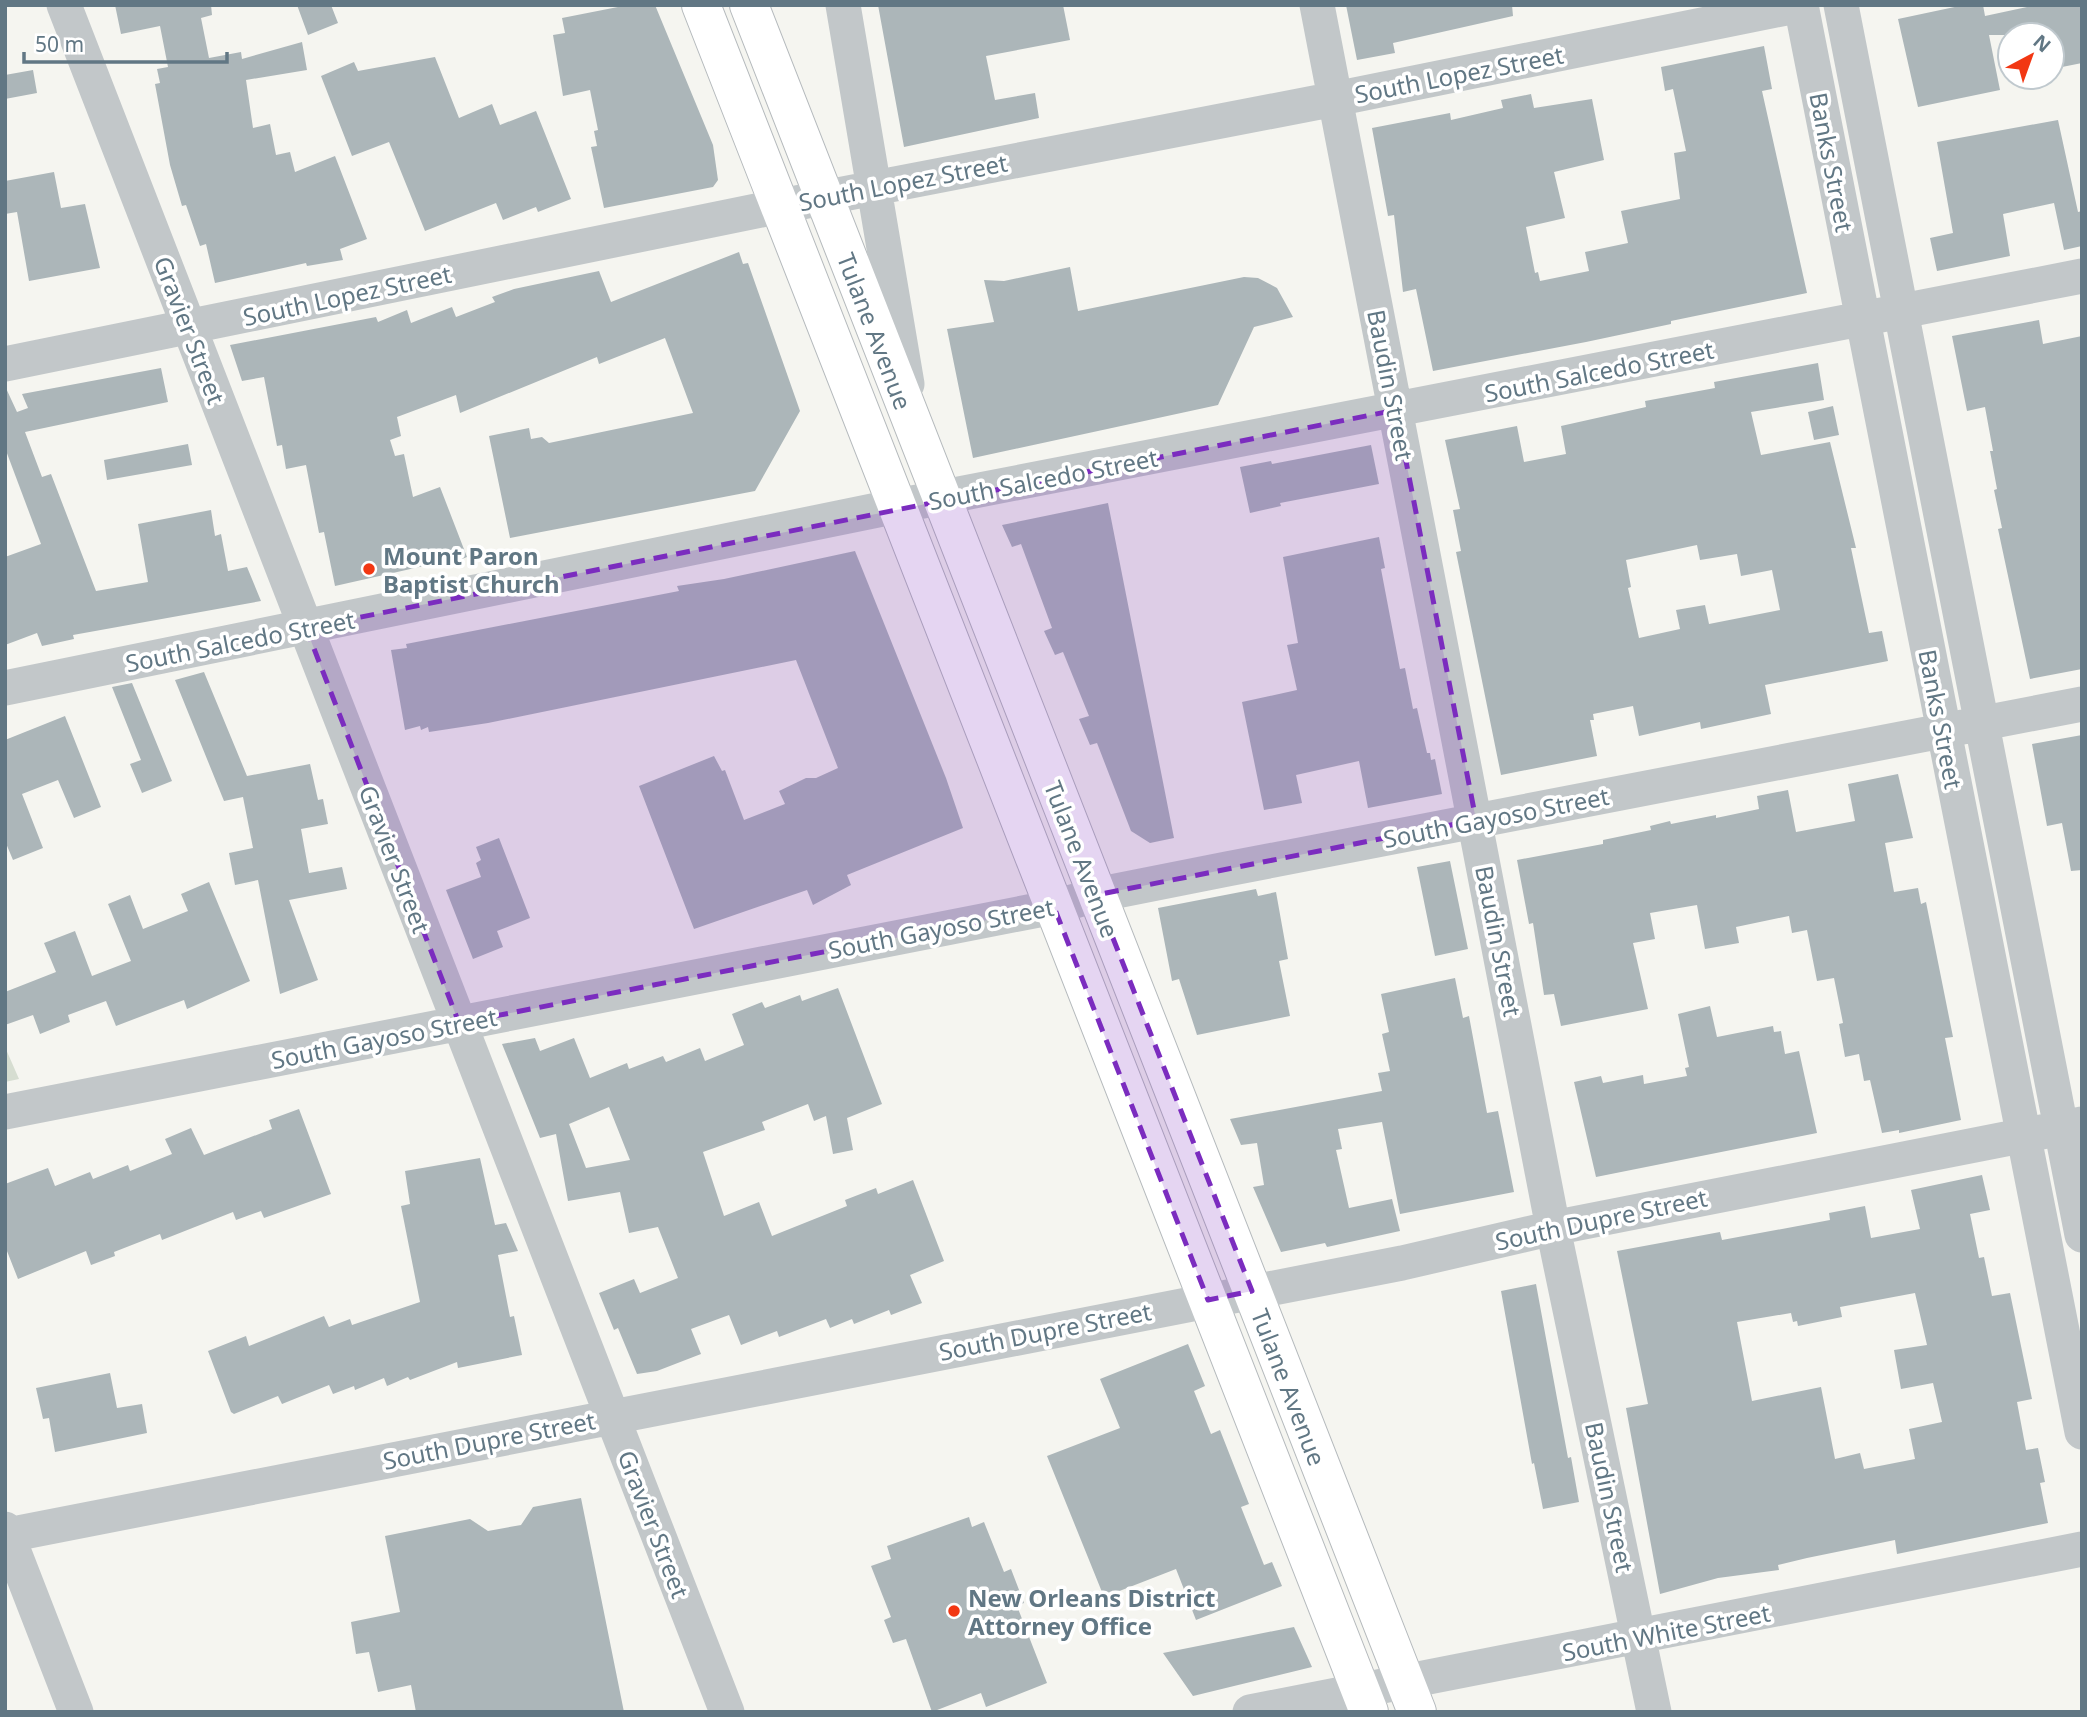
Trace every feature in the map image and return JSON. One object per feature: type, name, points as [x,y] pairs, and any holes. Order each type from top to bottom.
[{"type":"main road","name":"Tulane Avenue","points":[[701,5],[1365,1700]]},
{"type":"main road","name":"Tulane Avenue","points":[[749,5],[1411,1696]]},
{"type":"street","name":"Gravier Street","points":[[64,5],[727,1712]]},
{"type":"street","points":[[843,5],[876,187],[915,432]]},
{"type":"street","name":"Baudin Street","points":[[1317,5],[1553,1228],[1654,1712]]},
{"type":"street","name":"South Lopez Street","points":[[5,364],[876,187],[1335,99],[1801,5]]},
{"type":"street","name":"Banks Street","points":[[1801,5],[2082,1432]]},
{"type":"street","name":"Banks Street","points":[[1842,5],[1982,724],[2071,1126],[2082,1235]]},
{"type":"street","name":"South Salcedo Street","points":[[5,688],[897,506],[2082,276]]},
{"type":"street","name":"South Gayoso Street","points":[[5,1112],[1054,907],[1096,895],[1476,820],[1944,733],[2082,704]]},
{"type":"street","name":"South Dupre Street","points":[[6,1532],[1402,1263],[1553,1228],[2071,1126]]},
{"type":"street","points":[[6,1532],[76,1712]]},
{"type":"street","name":"South White Street","points":[[1250,1712],[1411,1696],[1640,1638],[2082,1549]]},
{"type":"highlighted area","points":[[1396,410],[1476,820],[1096,895],[1252,1291],[1208,1300],[1054,907],[459,1023],[306,628]]},
{"type":"shaded area","points":[[5,1047],[19,1079],[5,1082]]},
{"type":"building","points":[[115,5],[211,5],[212,15],[201,18],[209,58],[241,52],[242,59],[302,42],[307,70],[246,80],[253,128],[270,124],[276,155],[290,152],[295,172],[335,156],[367,239],[340,249],[343,260],[307,266],[306,263],[215,283],[206,244],[200,246],[186,205],[182,206],[170,165],[155,84],[160,83],[157,69],[168,67],[160,26],[121,34]]},
{"type":"building","points":[[297,5],[331,5],[338,23],[308,35]]},
{"type":"building","points":[[628,5],[655,5],[713,145],[718,180],[713,187],[604,208],[591,147],[597,146],[594,131],[598,130],[590,90],[563,96],[553,35],[565,33],[562,18]]},
{"type":"building","points":[[878,5],[1063,5],[1070,40],[986,56],[995,100],[1035,93],[1039,118],[904,147]]},
{"type":"building","points":[[1346,5],[1512,5],[1513,16],[1393,43],[1395,53],[1357,60]]},
{"type":"building","points":[[1964,5],[1983,5],[1985,16],[2036,5],[2082,5],[2082,63],[2066,66],[2066,21],[1996,21],[1996,35],[1989,35],[1996,70],[1996,91],[1918,107],[1898,19]]},
{"type":"building","points":[[1764,46],[1772,89],[1762,91],[1807,293],[1671,321],[1671,324],[1586,342],[1433,371],[1416,289],[1403,292],[1394,215],[1388,216],[1372,128],[1450,113],[1451,120],[1503,108],[1501,100],[1531,94],[1534,108],[1592,99],[1604,160],[1554,172],[1565,218],[1526,227],[1535,273],[1538,272],[1540,281],[1589,271],[1585,252],[1628,243],[1621,211],[1680,199],[1674,153],[1686,151],[1673,89],[1665,91],[1661,67]]},
{"type":"building","points":[[435,57],[459,118],[492,104],[500,125],[536,111],[571,199],[538,212],[536,207],[503,220],[496,203],[425,231],[389,142],[352,156],[321,76],[354,62],[358,71]]},
{"type":"building","points":[[33,70],[37,93],[5,99],[5,75]]},
{"type":"building","points":[[2058,120],[2078,212],[2082,211],[2082,246],[2064,250],[2054,203],[2003,214],[2010,256],[1937,271],[1930,238],[1953,233],[1937,142]]},
{"type":"building","points":[[54,172],[61,208],[85,204],[100,268],[29,281],[17,212],[5,214],[5,181]]},
{"type":"building","points":[[739,252],[743,264],[748,263],[800,411],[755,491],[510,538],[489,436],[529,428],[531,439],[542,437],[549,443],[693,413],[665,338],[599,364],[597,357],[460,413],[456,395],[397,417],[401,436],[390,440],[395,456],[404,454],[413,497],[440,487],[467,557],[447,565],[446,561],[335,586],[324,532],[319,533],[306,465],[286,469],[282,445],[277,446],[264,377],[242,381],[230,345],[376,317],[378,322],[407,310],[411,323],[452,307],[456,317],[495,302],[492,297],[514,289],[599,271],[611,302]]},
{"type":"building","points":[[1070,267],[1078,311],[1244,277],[1258,278],[1277,288],[1293,317],[1254,327],[1218,405],[973,458],[947,329],[994,322],[984,280],[1004,281]]},
{"type":"building","points":[[2039,320],[2043,344],[2082,336],[2082,669],[2030,679],[1998,529],[2002,528],[1994,490],[1997,489],[1990,451],[1993,451],[1985,407],[1967,411],[1952,336]]},
{"type":"building","points":[[1818,363],[1824,400],[1751,412],[1761,455],[1830,442],[1856,548],[1851,548],[1869,633],[1882,631],[1888,661],[1765,685],[1771,714],[1701,729],[1700,722],[1639,736],[1633,706],[1593,714],[1594,720],[1590,720],[1597,756],[1501,775],[1456,552],[1461,551],[1453,510],[1460,509],[1445,440],[1517,426],[1524,462],[1566,454],[1561,426],[1646,407],[1645,401],[1715,388],[1714,382]],"holes":[[[1697,545],[1700,560],[1737,554],[1741,576],[1772,570],[1780,610],[1709,624],[1705,605],[1676,610],[1680,629],[1639,638],[1628,588],[1631,587],[1626,560]]]},
{"type":"building","points":[[161,368],[168,402],[25,432],[42,477],[51,474],[96,591],[148,582],[138,524],[211,510],[215,536],[221,534],[228,571],[247,567],[261,601],[73,635],[74,639],[42,646],[37,633],[5,645],[5,557],[41,544],[5,448],[5,386],[17,412],[28,408],[22,394]]},
{"type":"building","points":[[1833,406],[1839,435],[1814,440],[1808,412]]},
{"type":"building","points":[[188,444],[192,465],[107,480],[104,460]]},
{"type":"building","points":[[1371,445],[1379,484],[1280,503],[1281,506],[1250,513],[1240,467],[1271,461],[1272,464]]},
{"type":"building","points":[[1108,503],[1174,838],[1150,843],[1131,831],[1097,743],[1090,745],[1079,719],[1089,716],[1063,652],[1055,655],[1044,631],[1052,628],[1021,544],[1012,547],[1002,525]]},
{"type":"building","points":[[1379,537],[1385,568],[1381,569],[1400,669],[1405,668],[1413,709],[1417,708],[1427,753],[1430,753],[1431,760],[1435,759],[1442,794],[1368,808],[1359,761],[1296,775],[1302,803],[1264,810],[1242,702],[1297,690],[1287,645],[1298,643],[1283,557]]},
{"type":"building","points":[[855,551],[946,778],[963,828],[847,875],[851,885],[813,905],[807,890],[694,929],[639,786],[714,756],[722,771],[725,770],[744,820],[785,804],[779,791],[806,778],[816,778],[838,768],[796,660],[488,723],[429,732],[428,727],[421,730],[420,726],[405,730],[391,650],[407,648],[406,644],[679,591],[677,586],[724,579]]},
{"type":"building","points":[[204,672],[247,776],[310,764],[318,800],[323,799],[328,824],[301,829],[309,873],[342,867],[347,889],[289,900],[318,980],[280,994],[258,880],[235,885],[229,853],[253,848],[243,797],[224,801],[175,680]]},
{"type":"building","points":[[132,683],[172,781],[142,793],[130,764],[141,760],[112,687]]},
{"type":"building","points":[[65,716],[101,807],[74,818],[58,780],[22,794],[43,848],[13,860],[5,841],[5,740]]},
{"type":"building","points":[[2082,735],[2082,870],[2071,871],[2062,823],[2047,826],[2032,744]]},
{"type":"building","points":[[1898,774],[1913,838],[1885,843],[1894,892],[1918,888],[1921,904],[1926,902],[1953,1037],[1945,1038],[1961,1120],[1899,1133],[1899,1130],[1882,1133],[1870,1080],[1864,1081],[1859,1054],[1845,1057],[1839,1024],[1843,1023],[1834,978],[1817,981],[1807,930],[1792,933],[1789,916],[1736,927],[1739,943],[1705,949],[1697,905],[1650,913],[1655,939],[1633,943],[1648,1009],[1561,1026],[1554,994],[1544,995],[1533,923],[1529,924],[1517,860],[1603,844],[1603,840],[1651,830],[1650,826],[1670,821],[1671,824],[1716,815],[1716,818],[1759,809],[1757,796],[1788,790],[1796,832],[1855,821],[1848,784]]},
{"type":"building","points":[[499,838],[530,918],[497,931],[503,947],[473,959],[446,890],[481,877],[476,863],[481,860],[476,847]]},
{"type":"building","points":[[1450,861],[1468,949],[1435,956],[1417,867]]},
{"type":"building","points":[[209,882],[250,981],[187,1009],[184,1000],[116,1026],[106,1001],[68,1015],[70,1022],[40,1034],[33,1015],[5,1025],[5,992],[56,972],[44,943],[75,931],[92,976],[131,961],[108,904],[130,895],[143,929],[188,911],[181,894]]},
{"type":"building","points":[[1256,889],[1258,896],[1276,892],[1288,959],[1279,961],[1290,1016],[1197,1035],[1179,979],[1172,981],[1158,908]]},
{"type":"building","points":[[1455,978],[1463,1018],[1469,1016],[1487,1113],[1498,1111],[1514,1192],[1400,1214],[1382,1122],[1338,1129],[1342,1149],[1336,1150],[1349,1208],[1392,1199],[1400,1231],[1327,1247],[1325,1243],[1281,1252],[1253,1187],[1264,1185],[1257,1143],[1241,1145],[1230,1119],[1382,1091],[1378,1073],[1390,1071],[1382,1034],[1389,1032],[1381,994]]},
{"type":"building","points":[[838,988],[882,1104],[847,1118],[853,1150],[833,1154],[826,1116],[814,1121],[808,1104],[762,1122],[765,1130],[703,1152],[724,1216],[759,1202],[772,1236],[847,1206],[845,1200],[876,1188],[878,1194],[913,1180],[944,1261],[910,1275],[922,1303],[891,1315],[889,1310],[854,1324],[852,1319],[830,1328],[826,1319],[779,1337],[777,1331],[741,1345],[729,1315],[691,1329],[701,1354],[657,1371],[637,1374],[618,1328],[614,1330],[599,1293],[634,1279],[640,1293],[678,1278],[658,1227],[629,1233],[620,1192],[568,1201],[556,1134],[540,1138],[502,1044],[535,1038],[540,1051],[574,1038],[590,1078],[627,1063],[629,1069],[663,1056],[666,1062],[700,1048],[705,1061],[744,1045],[732,1014],[762,1002],[765,1008],[800,995],[802,1001]],"holes":[[[609,1107],[630,1160],[586,1168],[569,1124]]]},
{"type":"building","points":[[1710,1006],[1717,1037],[1773,1026],[1774,1032],[1781,1031],[1785,1054],[1799,1051],[1817,1133],[1596,1177],[1574,1082],[1601,1076],[1603,1083],[1643,1075],[1644,1084],[1687,1076],[1685,1068],[1689,1067],[1678,1014]]},
{"type":"building","points":[[299,1109],[331,1194],[264,1218],[261,1211],[236,1220],[233,1212],[162,1240],[160,1234],[114,1252],[115,1256],[91,1265],[86,1251],[18,1279],[5,1246],[5,1184],[48,1168],[55,1186],[90,1172],[93,1179],[128,1165],[130,1171],[172,1154],[165,1139],[191,1128],[204,1155],[272,1129],[269,1120]]},
{"type":"building","points":[[480,1158],[495,1225],[506,1223],[518,1251],[498,1255],[510,1317],[514,1316],[522,1355],[458,1368],[457,1362],[387,1386],[384,1378],[355,1390],[354,1386],[333,1394],[329,1385],[282,1404],[278,1396],[234,1414],[231,1412],[208,1351],[246,1336],[249,1346],[324,1316],[329,1327],[350,1319],[352,1325],[420,1302],[401,1206],[410,1204],[405,1171]]},
{"type":"building","points":[[1982,1175],[1990,1210],[1970,1214],[1979,1258],[1984,1257],[1992,1296],[2010,1293],[2032,1399],[2017,1402],[2026,1450],[2038,1448],[2045,1482],[2040,1483],[2048,1523],[1897,1554],[1895,1540],[1778,1565],[1779,1570],[1718,1578],[1660,1594],[1626,1408],[1648,1404],[1617,1251],[1720,1232],[1722,1240],[1830,1220],[1829,1213],[1865,1206],[1871,1238],[1920,1229],[1911,1190]],"holes":[[[1915,1293],[1927,1345],[1894,1350],[1901,1389],[1933,1383],[1942,1422],[1909,1429],[1915,1459],[1864,1469],[1860,1453],[1835,1459],[1821,1387],[1752,1401],[1737,1322],[1791,1313],[1793,1322],[1797,1321],[1798,1326],[1842,1317],[1840,1307]]]},
{"type":"building","points":[[1536,1284],[1568,1458],[1571,1457],[1579,1502],[1543,1509],[1534,1463],[1532,1464],[1501,1291]]},
{"type":"building","points":[[1188,1344],[1205,1386],[1194,1391],[1211,1434],[1220,1430],[1249,1504],[1241,1507],[1264,1565],[1272,1562],[1282,1586],[1196,1620],[1176,1569],[1104,1597],[1047,1456],[1120,1428],[1100,1379]]},
{"type":"building","points":[[110,1373],[117,1408],[142,1404],[147,1433],[55,1452],[49,1418],[43,1419],[36,1388]]},
{"type":"building","points":[[581,1498],[624,1712],[416,1712],[411,1685],[378,1692],[369,1652],[356,1654],[351,1622],[400,1612],[385,1536],[470,1519],[488,1531],[521,1525],[533,1507]]},
{"type":"building","name":"New Orleans District Attorney Office","points":[[969,1517],[972,1527],[984,1522],[1004,1572],[1011,1569],[1024,1603],[1017,1606],[1047,1683],[986,1707],[981,1693],[932,1712],[906,1639],[893,1643],[884,1620],[891,1617],[871,1566],[891,1559],[887,1546]]},
{"type":"building","points":[[1294,1627],[1312,1667],[1193,1696],[1163,1653]]},
{"type":"place","name":"Mount Paron Baptist Church","points":[[369,569]]},
{"type":"place","name":"New Orleans District Attorney Office","points":[[954,1611]]}]
